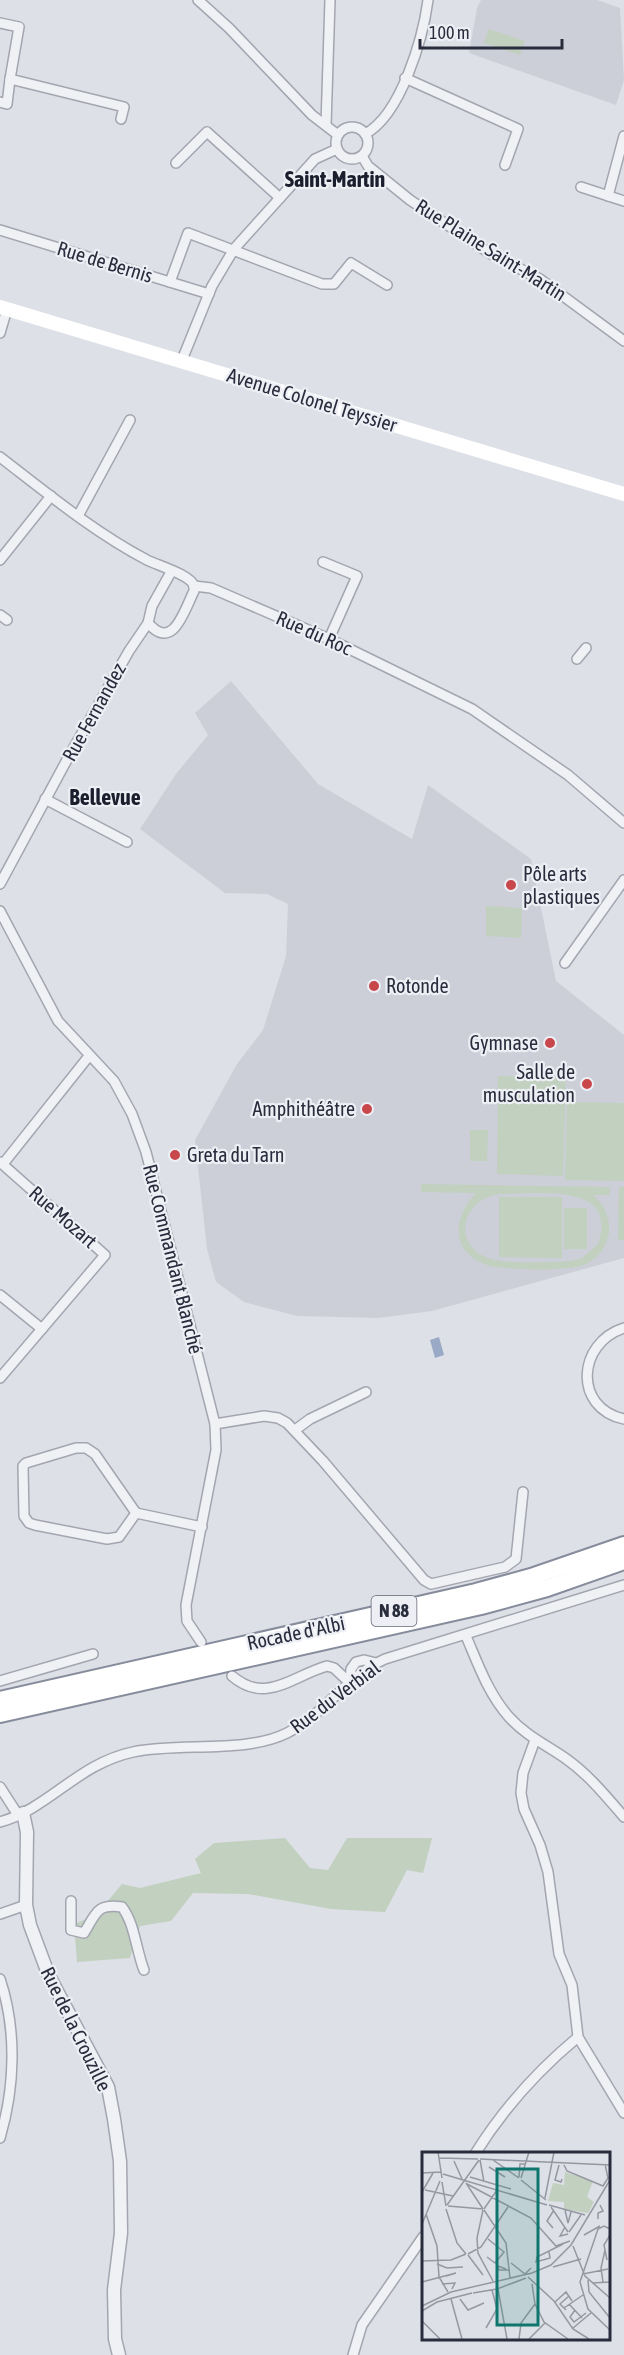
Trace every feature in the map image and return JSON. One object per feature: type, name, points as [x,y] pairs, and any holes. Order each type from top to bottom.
[{"type":"highway","name":"Rocade d'Albi","points":[[1,1711],[8,1696],[476,1592],[531,1577],[624,1545]]},
{"type":"highway","name":"Rocade d'Albi","points":[[1,1711],[481,1606],[547,1588],[624,1561]]},
{"type":"main road","name":"Avenue Colonel Teyssier","points":[[3,308],[624,494]]},
{"type":"street","points":[[198,0],[229,28],[279,83],[338,135]]},
{"type":"street","points":[[326,125],[330,0]]},
{"type":"street","points":[[365,135],[382,123],[405,78],[422,37],[428,0]]},
{"type":"street","points":[[0,23],[19,27],[7,104],[0,102]]},
{"type":"street","points":[[405,78],[518,129],[505,165]]},
{"type":"street","points":[[10,79],[124,107],[121,119]]},
{"type":"street","points":[[352,127],[365,135],[368,144],[362,156],[347,159],[337,149],[338,135],[352,127]]},
{"type":"street","points":[[176,163],[207,132],[280,198]]},
{"type":"street","points":[[608,196],[624,136]]},
{"type":"street","points":[[182,360],[209,294],[234,249],[315,159],[337,149]]},
{"type":"street","name":"Rue Plaine Saint-Martin","points":[[362,156],[368,166],[410,200],[491,254],[540,279],[624,341]]},
{"type":"street","points":[[581,187],[624,201]]},
{"type":"street","name":"Rue de Bernis","points":[[0,230],[209,294]]},
{"type":"street","points":[[170,282],[188,233],[329,286],[341,278],[351,263],[387,285]]},
{"type":"street","points":[[0,333],[3,308]]},
{"type":"street","points":[[78,516],[130,420]]},
{"type":"street","name":"Rue du Roc","points":[[0,457],[78,516],[128,550],[171,572],[187,576],[194,586],[212,588],[329,639],[472,709],[568,774],[624,823]]},
{"type":"street","points":[[0,560],[51,496]]},
{"type":"street","points":[[323,562],[357,576],[329,639]]},
{"type":"street","name":"Rue Fernandez","points":[[0,884],[129,651],[148,622],[152,606],[171,572]]},
{"type":"street","points":[[148,622],[158,633],[166,634],[173,631],[194,591],[194,586]]},
{"type":"street","points":[[577,659],[586,648]]},
{"type":"street","points":[[45,800],[127,842]]},
{"type":"street","points":[[565,963],[624,880]]},
{"type":"street","name":"Rue Commandant Blanché","points":[[0,911],[58,1021],[114,1081],[132,1114],[146,1152],[215,1424],[216,1450],[186,1613],[192,1631],[201,1642]]},
{"type":"street","name":"Rue Mozart","points":[[0,1378],[105,1255],[1,1163],[89,1056]]},
{"type":"street","points":[[0,1295],[42,1329]]},
{"type":"street","points":[[624,1328],[605,1336],[596,1347],[589,1360],[586,1378],[600,1407],[624,1419]]},
{"type":"street","points":[[295,1430],[310,1419],[366,1392]]},
{"type":"street","points":[[215,1424],[255,1416],[272,1416],[295,1430],[421,1577],[431,1584],[505,1567],[516,1559],[523,1492]]},
{"type":"street","points":[[136,1513],[122,1534],[114,1539],[28,1523],[24,1510],[23,1466],[26,1463],[76,1448],[86,1448],[95,1454],[136,1513],[201,1527]]},
{"type":"street","name":"Rue du Verbial","points":[[0,1822],[21,1814],[88,1768],[108,1759],[134,1752],[258,1743],[284,1735],[326,1707],[350,1683],[376,1663],[404,1652],[466,1635],[624,1585]]},
{"type":"street","points":[[466,1635],[485,1682],[509,1717],[535,1740],[566,1759],[601,1790],[624,1817]]},
{"type":"street","points":[[0,1681],[93,1654]]},
{"type":"street","points":[[232,1676],[251,1689],[267,1690],[327,1666],[334,1668],[350,1683]]},
{"type":"street","points":[[535,1740],[523,1773],[521,1793],[524,1809],[540,1845],[548,1872],[559,1954],[572,1985],[578,2037],[624,2113]]},
{"type":"street","points":[[0,1787],[21,1814]]},
{"type":"street","name":"Rue de la Crouzille","points":[[21,1814],[27,1832],[26,1905],[37,1949],[108,2087],[120,2161],[121,2233],[114,2290],[115,2339],[119,2355]]},
{"type":"street","points":[[71,1901],[71,1930],[77,1933],[84,1933],[96,1912],[108,1905],[122,1907],[130,1918],[136,1949],[144,1970]]},
{"type":"street","points":[[0,1914],[26,1905]]},
{"type":"street","points":[[0,1979],[11,2016],[12,2058],[6,2116],[0,2138]]},
{"type":"street","points":[[475,2152],[505,2109],[538,2072],[578,2037]]},
{"type":"street","points":[[353,2355],[362,2325],[422,2238]]},
{"type":"shaded area","points":[[481,0],[597,0],[620,8],[624,80],[616,105],[469,53],[477,8]]},
{"type":"shaded area","points":[[231,681],[318,784],[412,839],[428,785],[531,859],[556,981],[624,1035],[624,1258],[432,1311],[378,1318],[297,1316],[244,1302],[216,1282],[207,1249],[195,1140],[237,1064],[263,1030],[286,956],[288,904],[267,894],[225,893],[140,829],[176,774],[208,735],[195,713]]},
{"type":"green space","points":[[489,29],[525,41],[520,55],[484,43]]},
{"type":"green space","points":[[486,906],[522,908],[521,938],[486,936]]},
{"type":"green space","points":[[498,1076],[566,1078],[563,1176],[497,1174]]},
{"type":"green space","points":[[567,1102],[624,1103],[624,1181],[565,1180]]},
{"type":"green space","points":[[470,1130],[488,1130],[487,1161],[470,1161]]},
{"type":"green space","points":[[421,1184],[610,1187],[610,1195],[593,1195],[606,1211],[609,1226],[608,1237],[600,1253],[592,1261],[581,1266],[532,1270],[484,1264],[473,1258],[460,1241],[460,1222],[463,1212],[476,1193],[421,1192]],"holes":[[[552,1193],[586,1200],[597,1210],[602,1224],[598,1244],[581,1259],[569,1261],[514,1262],[485,1257],[474,1250],[468,1241],[465,1231],[466,1221],[470,1212],[478,1204],[487,1197],[499,1194]]]},
{"type":"green space","points":[[619,1187],[624,1187],[624,1240],[618,1240]]},
{"type":"green space","points":[[499,1197],[562,1197],[562,1258],[499,1257]]},
{"type":"green space","points":[[564,1208],[587,1208],[587,1249],[564,1249]]},
{"type":"green space","points":[[285,1838],[310,1868],[328,1870],[347,1838],[432,1838],[423,1873],[407,1870],[385,1912],[331,1909],[248,1894],[193,1893],[171,1921],[140,1926],[130,1958],[77,1962],[74,1924],[96,1915],[122,1884],[140,1888],[201,1873],[195,1859],[214,1843]]},
{"type":"water","points":[[439,1337],[444,1355],[435,1358],[430,1340]]},
{"type":"place","name":"Pôle arts plastiques","points":[[511,885]]},
{"type":"place","name":"Rotonde","points":[[374,986]]},
{"type":"place","name":"Gymnase","points":[[550,1043]]},
{"type":"place","name":"Salle de musculation","points":[[587,1084]]},
{"type":"place","name":"Amphithéâtre","points":[[367,1109]]},
{"type":"place","name":"Greta du Tarn","points":[[175,1155]]},
{"type":"district","name":"Saint-Martin","points":[[335,179]]},
{"type":"district","name":"Bellevue","points":[[105,797]]}]
